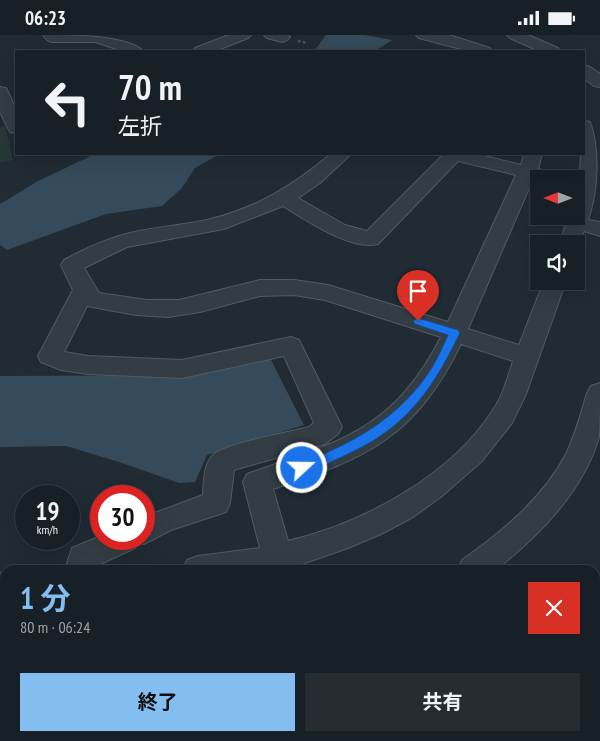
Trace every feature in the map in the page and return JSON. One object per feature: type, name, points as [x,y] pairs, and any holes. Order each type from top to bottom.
[{"type":"street","points":[[51,35],[52,37],[110,37],[131,44]]},
{"type":"street","points":[[204,50],[243,35]]},
{"type":"street","points":[[424,35],[451,40],[481,50]]},
{"type":"street","points":[[515,35],[550,50]]},
{"type":"street","points":[[81,50],[84,36]]},
{"type":"street","points":[[585,71],[600,82]]},
{"type":"street","points":[[9,125],[0,92],[15,85]]},
{"type":"street","points":[[585,128],[592,145],[594,159],[593,175],[588,187]]},
{"type":"street","points":[[341,155],[312,180],[283,198],[252,213],[217,224],[129,239],[110,245],[72,265],[84,290],[92,300],[154,308],[176,308],[191,307],[261,288],[297,287],[328,293],[527,357]]},
{"type":"street","points":[[283,198],[338,230],[371,239],[453,155]]},
{"type":"street","points":[[462,155],[530,163],[541,170]]},
{"type":"street","points":[[278,559],[258,482],[316,463],[367,439],[402,413],[436,371],[455,333],[530,163]]},
{"type":"street","points":[[584,225],[600,229]]},
{"type":"street","points":[[84,290],[50,356],[61,361],[88,365],[182,369],[291,346],[329,427],[316,436],[238,456],[224,462],[219,469],[216,503],[155,525]]},
{"type":"street","points":[[244,565],[278,559],[334,541],[376,524],[415,501],[448,476],[487,438],[502,418],[514,395],[552,290]]},
{"type":"street","points":[[478,565],[519,533],[566,478],[584,444],[600,393]]},
{"type":"street","points":[[81,565],[82,558],[100,550]]},
{"type":"green space","points":[[5,126],[13,160],[0,163],[0,127]]},
{"type":"water","points":[[326,35],[365,35],[392,40],[377,50],[315,50]]},
{"type":"water","points":[[93,155],[218,155],[195,168],[182,188],[162,206],[106,214],[7,250],[0,245],[0,204],[38,181]]},
{"type":"water","points":[[269,356],[304,425],[207,455],[195,482],[179,483],[66,446],[0,447],[0,376],[190,375]]},
{"type":"route","points":[[302,468],[367,439],[402,413],[425,385],[436,371],[455,333],[418,321]]}]
